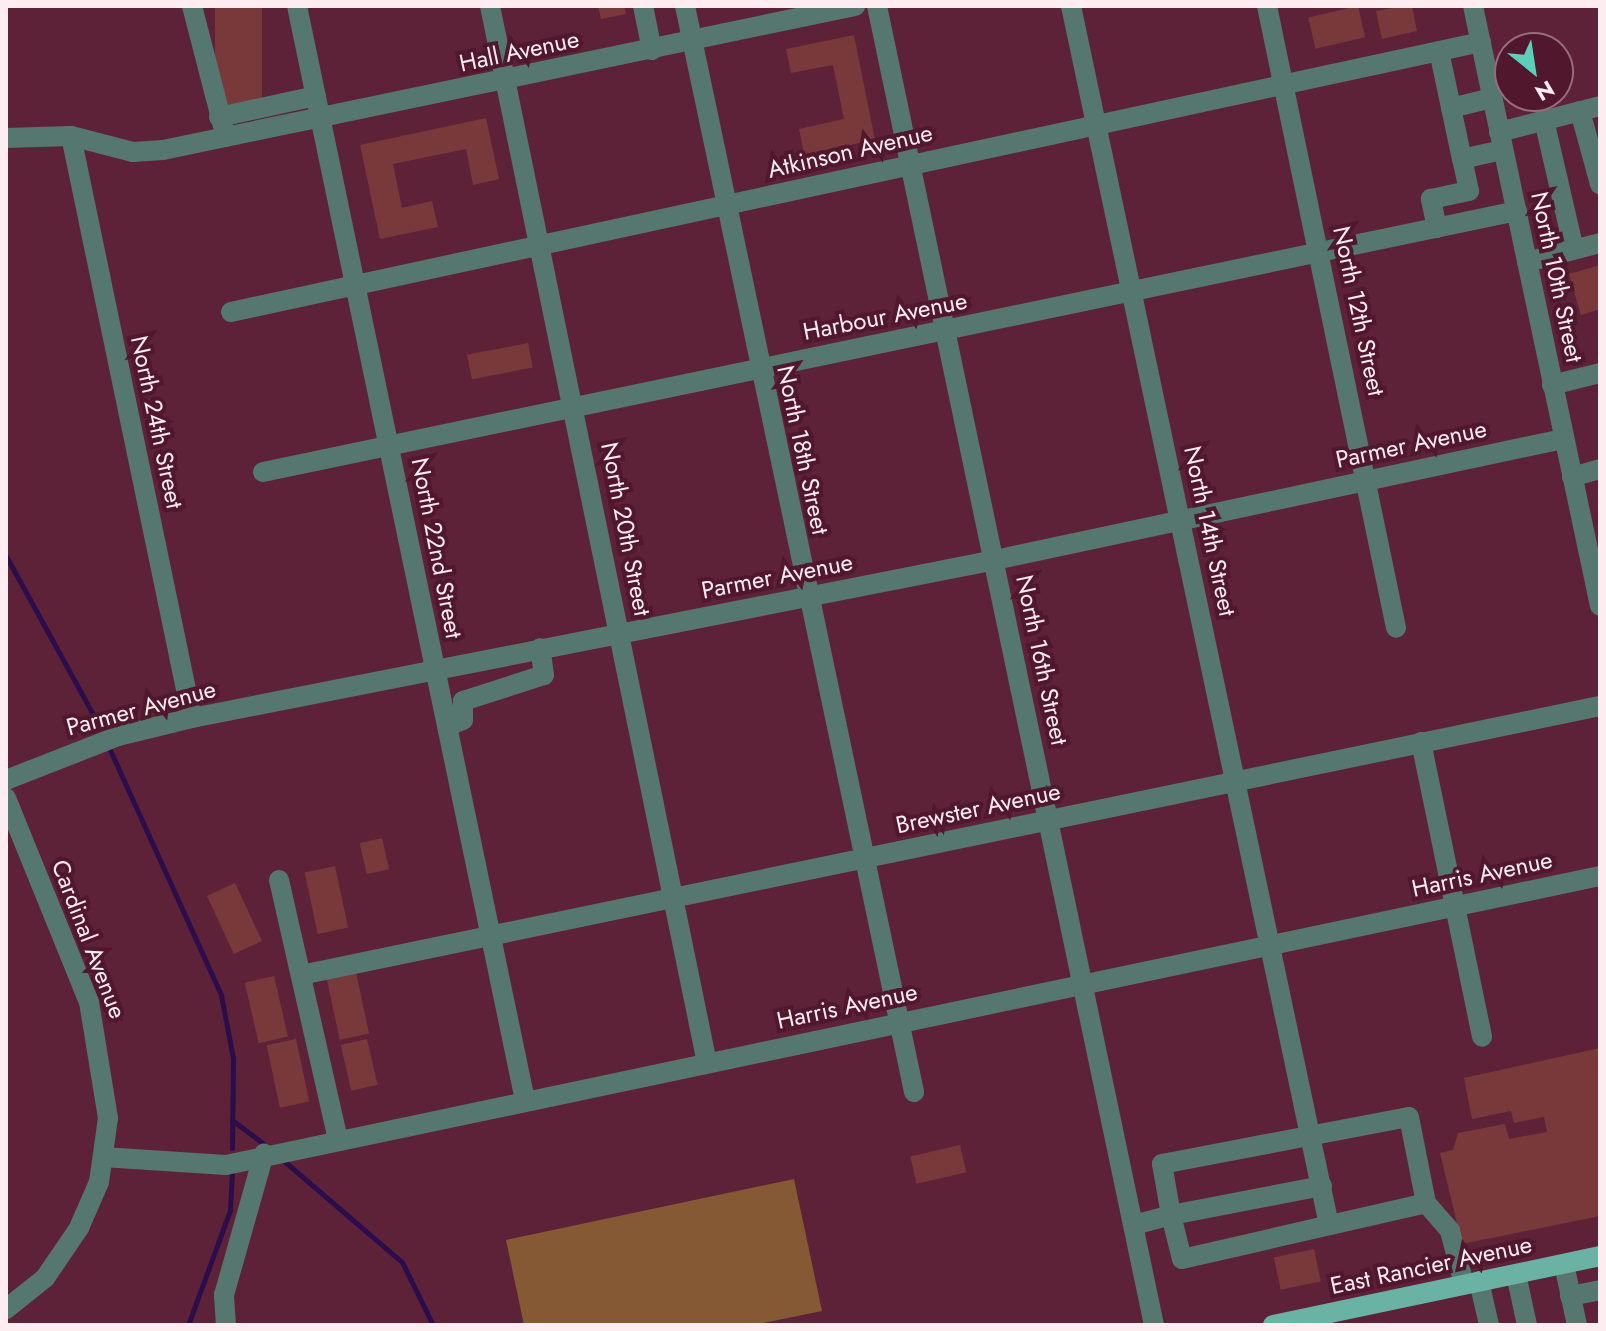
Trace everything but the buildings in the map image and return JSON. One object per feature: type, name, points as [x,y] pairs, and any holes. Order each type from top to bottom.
[{"type":"main road","name":"East Rancier Avenue","points":[[1273,1325],[1322,1320],[1472,1283],[1600,1256]]},
{"type":"street","points":[[192,6],[226,137]]},
{"type":"street","name":"North 22nd Street","points":[[297,6],[525,1100]]},
{"type":"street","name":"North 20th Street","points":[[490,6],[537,246],[576,407],[707,1063]]},
{"type":"street","points":[[643,6],[652,50]]},
{"type":"street","name":"North 18th Street","points":[[685,6],[724,207],[914,1092]]},
{"type":"street","name":"Hall Avenue","points":[[6,138],[71,136],[133,152],[193,144],[855,6]]},
{"type":"street","name":"North 16th Street","points":[[877,6],[913,163],[1154,1325]]},
{"type":"street","name":"North 14th Street","points":[[1071,6],[1182,519],[1268,946],[1313,1135],[1329,1225]]},
{"type":"street","name":"North 12th Street","points":[[1267,6],[1321,252],[1396,628]]},
{"type":"street","name":"North 10th Street","points":[[1479,7],[1481,42],[1500,141],[1563,439],[1572,477],[1592,527],[1600,606]]},
{"type":"street","name":"Atkinson Avenue","points":[[231,312],[1481,42]]},
{"type":"street","points":[[1437,228],[1431,199],[1469,191],[1439,51]]},
{"type":"street","points":[[219,117],[316,96]]},
{"type":"street","points":[[1451,108],[1492,98]]},
{"type":"street","points":[[1462,159],[1544,120],[1590,108],[1600,184]]},
{"type":"street","points":[[1544,120],[1574,250]]},
{"type":"street","name":"North 24th Street","points":[[71,136],[192,718]]},
{"type":"street","name":"Harbour Avenue","points":[[263,472],[389,443],[576,407],[1517,211]]},
{"type":"street","points":[[1527,262],[1600,243]]},
{"type":"street","points":[[1552,385],[1600,373]]},
{"type":"street","name":"Parmer Avenue","points":[[6,780],[118,736],[192,718],[434,667],[621,634],[995,560],[1563,439]]},
{"type":"street","points":[[1572,477],[1600,469]]},
{"type":"street","points":[[448,726],[463,720],[463,701],[544,675],[540,648]]},
{"type":"street","name":"Brewster Avenue","points":[[301,975],[1600,706]]},
{"type":"street","points":[[1421,742],[1482,1037]]},
{"type":"street","name":"Cardinal Avenue","points":[[6,798],[100,1038],[103,1157],[61,1258],[6,1309]]},
{"type":"street","name":"Harris Avenue","points":[[103,1157],[226,1165],[264,1154],[1600,876]]},
{"type":"street","points":[[279,880],[338,1139]]},
{"type":"street","points":[[1426,1203],[1182,1259],[1162,1164],[1409,1117],[1426,1203],[1450,1231],[1489,1325]]},
{"type":"street","points":[[221,1319],[264,1154]]},
{"type":"street","points":[[1134,1225],[1322,1186]]},
{"type":"street","points":[[1564,1264],[1577,1325]]},
{"type":"street","points":[[1516,1274],[1527,1325]]},
{"type":"street","points":[[1570,1296],[1600,1290]]},
{"type":"shaded area","points":[[794,1179],[822,1311],[754,1325],[524,1325],[506,1240]]},
{"type":"waterway","points":[[6,556],[100,727]]},
{"type":"waterway","points":[[110,750],[221,995],[233,1058],[232,1148]]},
{"type":"waterway","points":[[232,1120],[262,1143]]},
{"type":"waterway","points":[[284,1161],[402,1262],[433,1325]]},
{"type":"waterway","points":[[188,1325],[230,1210],[232,1172]]}]
